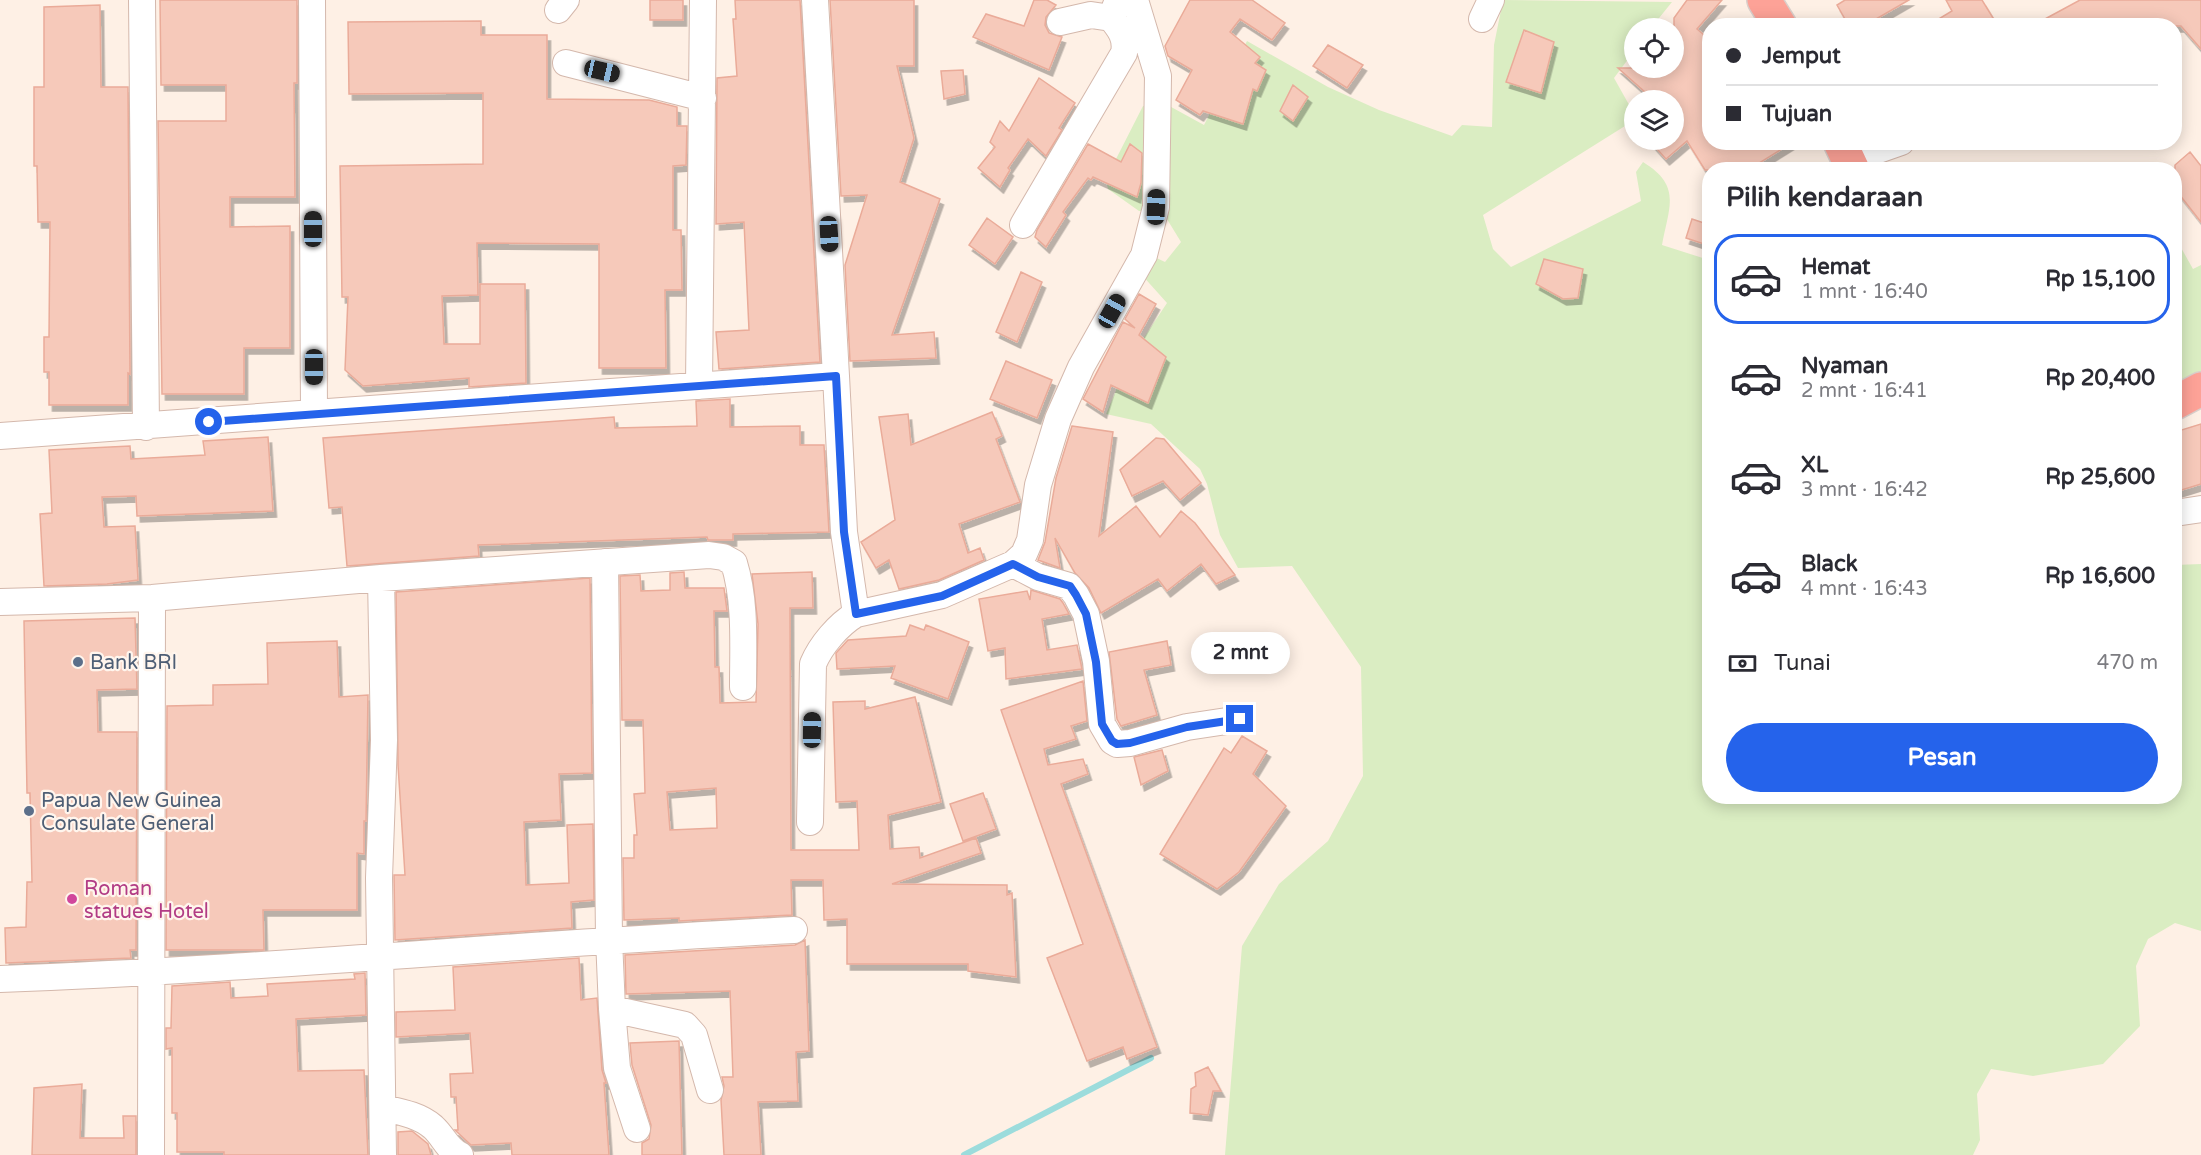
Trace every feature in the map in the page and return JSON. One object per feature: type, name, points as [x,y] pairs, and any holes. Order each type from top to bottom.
[{"type":"highway","points":[[1764,0],[1775,18]]},
{"type":"highway","points":[[2182,399],[2201,389]]},
{"type":"street","points":[[142,0],[146,427]]},
{"type":"street","points":[[312,0],[314,412]]},
{"type":"street","points":[[699,386],[703,0]]},
{"type":"street","points":[[815,0],[844,532],[856,614]]},
{"type":"street","points":[[810,822],[813,664],[819,650],[844,622],[856,614],[942,596],[1013,564],[1024,554],[1030,540],[1038,485],[1058,419],[1081,367],[1144,255],[1156,207],[1158,76],[1135,0]]},
{"type":"street","points":[[1023,225],[1124,53],[1126,44],[1114,9],[1060,22]]},
{"type":"street","points":[[566,63],[703,98]]},
{"type":"street","points":[[1846,155],[1861,156],[1878,150]]},
{"type":"street","points":[[0,436],[836,376]]},
{"type":"street","points":[[2182,512],[2201,509]]},
{"type":"street","points":[[0,602],[152,598],[381,578],[709,555],[723,557],[734,563],[743,612],[743,687]]},
{"type":"street","points":[[605,562],[609,939],[612,1010],[617,1068],[637,1129]]},
{"type":"street","points":[[1013,564],[1038,577],[1070,586],[1076,595],[1086,614],[1096,662],[1102,724],[1112,741],[1117,744],[1130,743],[1187,727],[1240,719]]},
{"type":"street","points":[[381,578],[384,656],[380,878],[383,1155]]},
{"type":"street","points":[[151,1155],[152,598]]},
{"type":"street","points":[[0,979],[151,972],[609,939],[794,930]]},
{"type":"street","points":[[612,1010],[685,1025],[694,1035],[710,1090]]},
{"type":"street","points":[[383,1108],[424,1120],[435,1128],[451,1150],[460,1155]]},
{"type":"green space","points":[[1503,0],[1672,2],[1659,18],[1624,18],[1624,65],[1614,78],[1624,96],[1624,127],[1483,215],[1493,249],[1511,267],[1641,201],[1636,172],[1643,162],[1655,171],[1668,189],[1669,208],[1662,245],[1702,258],[1702,804],[2182,804],[2182,565],[2201,564],[2201,931],[2175,923],[2148,939],[2136,966],[2140,1026],[2103,1064],[2033,1076],[1991,1069],[1977,1094],[1980,1140],[1973,1155],[1225,1155],[1242,946],[1279,884],[1328,841],[1363,776],[1361,667],[1292,566],[1238,568],[1220,535],[1207,484],[1200,469],[1151,424],[1106,414],[1129,360],[1167,303],[1141,274],[1148,254],[1165,262],[1181,242],[1162,211],[1139,211],[1108,189],[1102,161],[1116,159],[1143,106],[1162,102],[1204,125],[1247,41],[1328,87],[1379,110],[1452,136],[1462,125],[1492,127],[1494,45]]},
{"type":"green space","points":[[2182,249],[2193,269],[2201,265],[2201,381],[2182,389]]},
{"type":"building","points":[[160,0],[297,0],[297,83],[294,83],[295,197],[230,197],[230,227],[290,226],[290,348],[244,348],[244,394],[162,394],[158,121],[226,121],[226,85],[161,85]]},
{"type":"building","points":[[650,0],[683,0],[683,20],[650,20]]},
{"type":"building","points":[[735,0],[800,0],[820,362],[719,369],[716,332],[749,330],[744,222],[716,224],[717,78],[737,76],[733,19],[736,19]]},
{"type":"building","points":[[830,0],[914,0],[914,66],[897,66],[914,138],[900,182],[940,199],[892,335],[934,332],[936,358],[850,361],[845,265],[867,195],[841,196]]},
{"type":"building","points":[[1034,0],[1047,0],[1056,5],[1046,17],[1045,25],[1049,33],[1062,37],[1049,70],[973,37],[986,14],[1024,26]]},
{"type":"building","points":[[1190,0],[1252,0],[1285,23],[1272,40],[1240,19],[1230,32],[1260,57],[1255,63],[1266,70],[1257,91],[1253,89],[1243,124],[1203,111],[1200,115],[1176,100],[1192,70],[1168,56],[1165,46]]},
{"type":"building","points":[[1687,0],[1722,0],[1706,18],[1702,18],[1702,23],[1697,29],[1702,33],[1702,150],[1780,150],[1761,162],[1702,162],[1702,165],[1687,141],[1684,144],[1684,90],[1643,90],[1629,78],[1684,78],[1684,18],[1674,18]]},
{"type":"building","points":[[1845,0],[1909,0],[1878,18],[1844,18],[1837,5]]},
{"type":"building","points":[[1946,0],[1982,0],[1993,18],[1940,18],[1952,11]]},
{"type":"building","points":[[2080,0],[2201,0],[2201,49],[2182,27],[2182,18],[2047,18]]},
{"type":"building","points":[[100,5],[101,87],[128,87],[130,374],[128,373],[128,405],[49,405],[49,372],[44,372],[44,337],[49,337],[50,222],[38,222],[37,166],[34,166],[34,87],[44,87],[44,7]]},
{"type":"building","points":[[481,21],[481,35],[547,35],[547,99],[649,100],[677,107],[677,126],[687,126],[686,165],[673,166],[673,230],[681,230],[682,290],[665,290],[666,368],[599,368],[599,244],[477,243],[478,295],[442,296],[444,344],[480,344],[480,284],[525,284],[526,383],[469,387],[469,378],[363,386],[345,370],[348,297],[342,297],[340,166],[483,164],[483,93],[349,94],[348,22]]},
{"type":"building","points":[[1524,30],[1554,42],[1541,93],[1506,82]]},
{"type":"building","points":[[1328,45],[1363,65],[1347,88],[1313,66]]},
{"type":"building","points":[[963,70],[965,94],[944,99],[941,71]]},
{"type":"building","points":[[1039,78],[1075,103],[1059,128],[1062,130],[1046,156],[1028,139],[1008,168],[1010,170],[1000,187],[978,168],[995,147],[990,142],[1000,121],[1009,131]]},
{"type":"building","points":[[1293,85],[1308,97],[1293,121],[1280,111]]},
{"type":"building","points":[[1088,144],[1121,162],[1130,144],[1142,153],[1141,183],[1137,197],[1093,177],[1091,180],[1088,178],[1063,212],[1066,215],[1046,247],[1035,237],[1037,230]]},
{"type":"building","points":[[1658,150],[1676,150],[1666,159]]},
{"type":"building","points":[[2190,152],[2201,166],[2201,222],[2182,198],[2182,162],[2178,162]]},
{"type":"building","points":[[987,218],[1013,237],[995,264],[969,245]]},
{"type":"building","points":[[1692,219],[1702,222],[1702,243],[1686,238]]},
{"type":"building","points":[[1544,259],[1583,269],[1578,298],[1563,299],[1536,284]]},
{"type":"building","points":[[1021,272],[1042,282],[1017,342],[996,332]]},
{"type":"building","points":[[1139,294],[1156,304],[1139,335],[1166,357],[1148,403],[1111,385],[1103,412],[1083,399],[1123,322],[1135,328],[1125,319]]},
{"type":"building","points":[[1006,361],[1052,380],[1037,418],[990,399]]},
{"type":"building","points":[[730,399],[730,427],[800,426],[800,445],[824,445],[829,532],[733,534],[733,540],[708,540],[707,537],[478,545],[479,556],[347,566],[342,507],[329,508],[323,438],[614,417],[615,428],[697,426],[696,401]]},
{"type":"building","points":[[992,412],[1002,436],[996,439],[1020,502],[959,524],[968,553],[980,548],[984,560],[939,580],[899,589],[889,560],[876,568],[861,542],[895,520],[879,417],[908,414],[911,445]]},
{"type":"building","points":[[2201,424],[2201,484],[2182,490],[2182,430]]},
{"type":"building","points":[[1072,426],[1113,432],[1099,536],[1136,506],[1160,537],[1181,511],[1195,523],[1235,575],[1216,584],[1201,564],[1167,591],[1158,579],[1101,613],[1089,588],[1075,573],[1055,538],[1060,568],[1038,560],[1045,542],[1056,478]]},
{"type":"building","points":[[268,437],[273,511],[137,516],[136,496],[102,497],[104,527],[135,526],[138,580],[107,584],[44,586],[40,514],[52,513],[49,450],[130,446],[131,459],[205,455],[203,441]]},
{"type":"building","points":[[1156,438],[1164,439],[1201,483],[1180,500],[1163,481],[1132,496],[1120,470]]},
{"type":"building","points":[[684,572],[685,588],[724,588],[727,611],[714,611],[715,667],[719,667],[720,703],[756,702],[758,624],[752,574],[812,572],[813,608],[790,608],[791,850],[859,850],[857,801],[836,802],[833,702],[865,701],[865,709],[915,697],[941,802],[888,815],[890,849],[919,847],[920,858],[976,838],[981,853],[892,884],[1007,885],[1007,895],[1012,893],[1016,977],[968,971],[968,964],[847,964],[847,919],[824,920],[823,880],[791,880],[792,915],[679,921],[679,918],[624,920],[623,858],[634,858],[634,835],[637,835],[634,794],[645,793],[643,720],[622,720],[620,576],[640,575],[641,591],[670,590],[670,573]],"holes":[[[716,788],[717,828],[670,830],[667,792]]]},
{"type":"building","points":[[590,578],[592,773],[559,774],[561,820],[524,822],[526,885],[569,883],[567,825],[593,824],[594,900],[571,902],[572,928],[395,940],[394,875],[405,875],[398,765],[396,592]]},
{"type":"building","points":[[1031,590],[1060,599],[1063,603],[1069,614],[1042,619],[1047,650],[1077,645],[1082,669],[1006,679],[1005,648],[988,651],[979,599],[1027,591],[1030,600]]},
{"type":"building","points":[[135,618],[137,689],[97,690],[98,732],[137,732],[136,950],[130,950],[131,958],[6,963],[5,928],[26,927],[27,882],[32,882],[30,793],[27,793],[24,621]]},
{"type":"building","points":[[910,625],[924,630],[926,625],[969,642],[948,699],[891,678],[895,666],[837,669],[836,653],[848,640],[906,636]]},
{"type":"building","points":[[337,641],[339,697],[368,695],[366,821],[364,821],[364,854],[357,853],[357,910],[263,910],[264,950],[166,950],[167,706],[213,705],[213,685],[268,684],[267,643]]},
{"type":"building","points":[[1167,641],[1171,665],[1144,670],[1157,715],[1121,726],[1117,719],[1109,652]]},
{"type":"building","points":[[1083,681],[1087,721],[1071,726],[1076,739],[1044,749],[1048,765],[1083,759],[1088,774],[1061,784],[1157,1047],[1127,1059],[1123,1047],[1087,1061],[1047,958],[1083,944],[1001,710]]},
{"type":"building","points":[[1242,736],[1267,751],[1253,774],[1286,806],[1239,872],[1217,889],[1160,854],[1224,748],[1231,753]]},
{"type":"building","points":[[1162,750],[1168,771],[1141,785],[1134,757]]},
{"type":"building","points":[[983,793],[996,829],[963,841],[950,804]]},
{"type":"building","points":[[805,940],[809,1051],[796,1052],[798,1101],[758,1102],[761,1155],[724,1155],[722,1077],[733,1077],[730,991],[626,994],[625,955],[795,945]]},
{"type":"building","points":[[579,958],[581,1000],[597,998],[602,1070],[606,1083],[604,1083],[609,1155],[512,1155],[511,1143],[471,1145],[455,1130],[458,1130],[456,1097],[451,1097],[450,1074],[473,1073],[470,1033],[396,1037],[396,1012],[455,1010],[453,967]]},
{"type":"building","points":[[365,973],[366,1015],[296,1019],[298,1071],[364,1070],[368,1155],[224,1155],[224,1152],[177,1152],[177,1113],[172,1113],[172,1048],[166,1049],[166,1028],[171,1028],[172,986],[230,982],[231,998],[268,996],[267,984],[355,979],[354,974]]},
{"type":"building","points":[[679,1041],[682,1155],[642,1155],[642,1143],[649,1139],[651,1125],[632,1065],[630,1043]]},
{"type":"building","points":[[1208,1067],[1221,1091],[1213,1091],[1208,1115],[1190,1113],[1191,1089],[1196,1086],[1195,1073]]},
{"type":"building","points":[[82,1084],[80,1138],[124,1138],[123,1116],[136,1116],[136,1155],[32,1155],[34,1088]]},
{"type":"building","points":[[412,1131],[428,1144],[431,1155],[398,1155],[398,1132]]},
{"type":"waterway","points":[[964,1155],[1151,1058]]},
{"type":"place","name":"Bank BRI","points":[[78,662]]},
{"type":"place","name":"Papua New Guinea Consulate General","points":[[29,811]]},
{"type":"place","name":"Roman statues Hotel","points":[[72,899]]},
{"type":"route","points":[[209,422],[314,412],[836,376],[844,532],[856,614],[942,596],[1013,564],[1038,577],[1070,586],[1076,595],[1086,614],[1096,662],[1102,724],[1112,741],[1117,744],[1130,743],[1187,727],[1240,719]]}]
